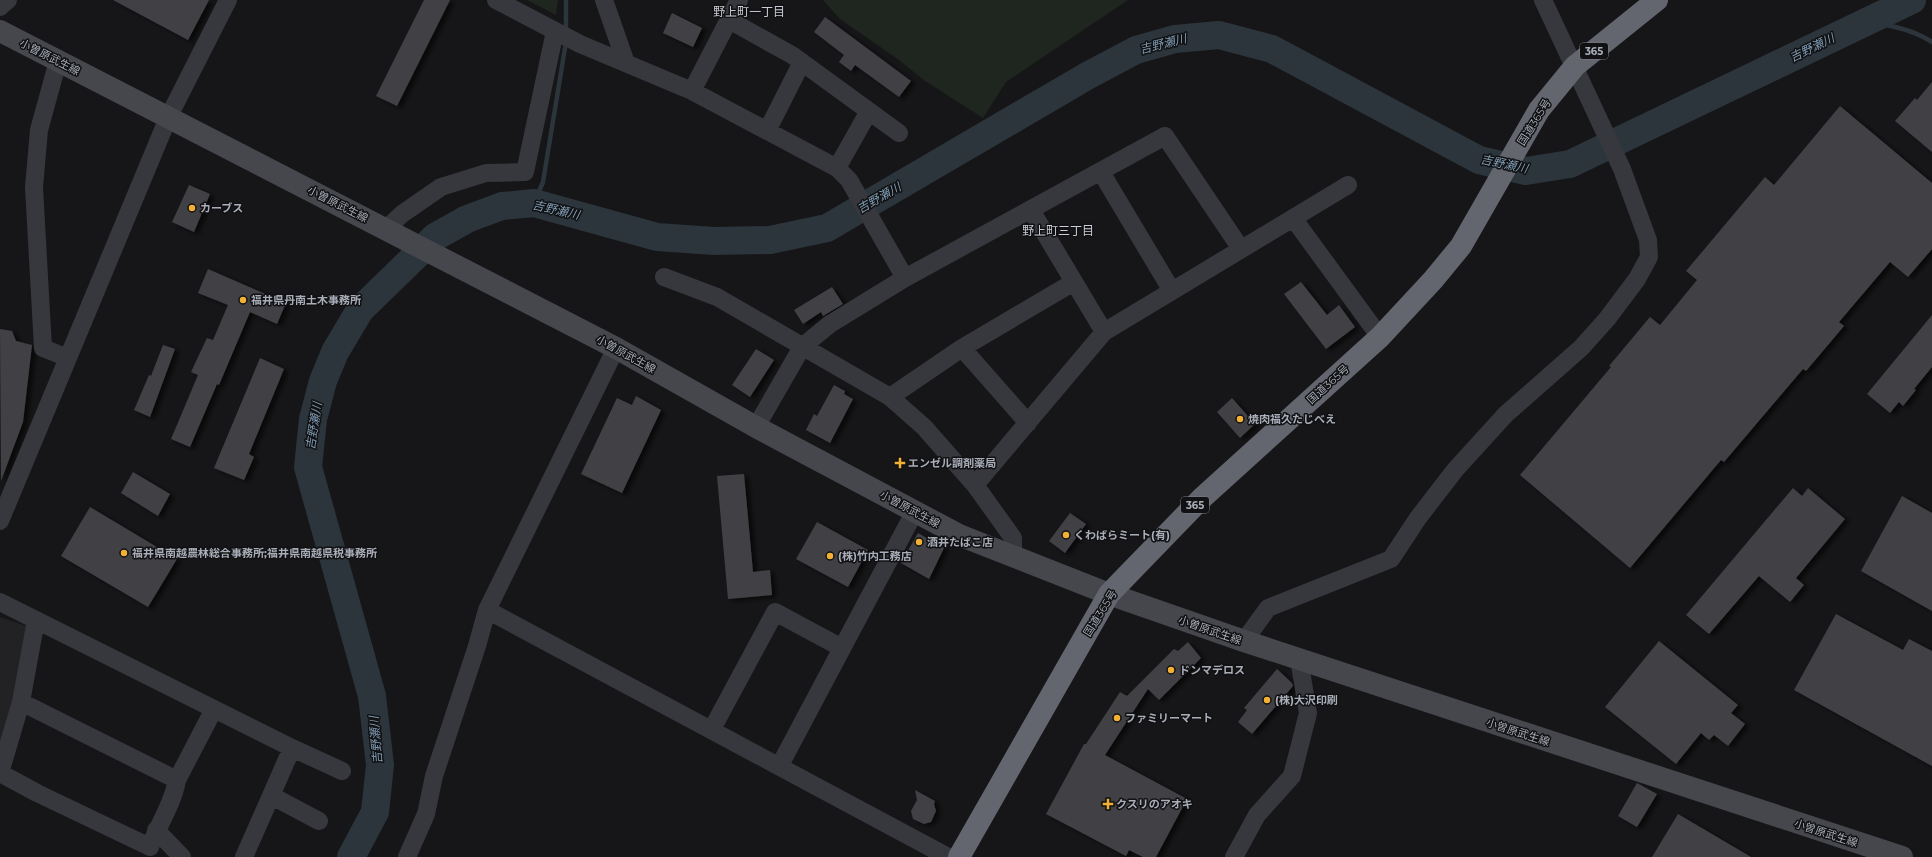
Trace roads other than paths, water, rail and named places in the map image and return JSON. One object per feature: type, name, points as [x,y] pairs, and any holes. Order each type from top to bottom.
[{"type":"highway","name":"国道365号","points":[[959,857],[1109,594],[1202,498],[1380,337],[1433,280],[1456,252],[1488,200],[1539,110],[1575,66],[1657,0]]},
{"type":"main road","name":"小曽原武生線","points":[[0,31],[616,348],[756,427],[958,535],[1109,594],[1299,660],[1867,852],[1902,857]]},
{"type":"street","points":[[0,7],[8,0]]},
{"type":"street","points":[[0,521],[168,118],[228,0]]},
{"type":"street","points":[[496,0],[580,44],[692,91],[843,174],[905,278]]},
{"type":"street","points":[[604,0],[626,63]]},
{"type":"street","points":[[1244,641],[1268,608],[1391,559],[1418,518],[1455,470],[1506,414],[1581,348],[1607,319],[1637,279],[1649,257],[1648,240],[1622,169],[1543,0]]},
{"type":"street","points":[[692,91],[729,20],[736,1]]},
{"type":"street","points":[[729,20],[802,62],[900,133]]},
{"type":"street","points":[[390,231],[402,214],[441,187],[486,173],[526,172],[555,31]]},
{"type":"street","points":[[58,61],[39,130],[34,187],[42,348],[68,358]]},
{"type":"street","points":[[767,131],[802,62]]},
{"type":"street","points":[[843,174],[869,111]]},
{"type":"street","points":[[756,427],[802,347],[830,324],[905,278],[1165,136],[1241,249]]},
{"type":"street","points":[[1101,172],[1172,291]]},
{"type":"street","points":[[975,485],[1104,332],[1348,185]]},
{"type":"street","points":[[1031,210],[1104,332]]},
{"type":"street","points":[[1293,218],[1380,337]]},
{"type":"street","points":[[664,277],[717,297],[890,397],[924,427],[975,485],[1014,538],[1013,556]]},
{"type":"street","points":[[890,397],[962,348],[1074,282]]},
{"type":"street","points":[[407,857],[426,814],[434,776],[488,610],[616,348]]},
{"type":"street","points":[[962,348],[1028,423]]},
{"type":"street","points":[[780,765],[915,511]]},
{"type":"street","points":[[0,602],[292,748],[342,771]]},
{"type":"street","points":[[488,610],[780,765],[948,857]]},
{"type":"street","points":[[712,729],[775,612],[842,648]]},
{"type":"street","points":[[36,620],[21,702],[0,773],[36,793],[150,847],[156,830],[175,793],[177,780],[214,709]]},
{"type":"street","points":[[1234,857],[1257,815],[1292,776],[1308,712],[1299,660]]},
{"type":"street","points":[[21,702],[177,780]]},
{"type":"street","points":[[244,857],[292,748]]},
{"type":"street","points":[[272,796],[319,821]]},
{"type":"street","points":[[156,830],[182,857]]},
{"type":"waterway","points":[[566,0],[566,32]]},
{"type":"waterway","name":"吉野瀬川","points":[[351,857],[375,812],[380,765],[372,696],[308,467],[313,419],[323,381],[335,352],[360,310],[435,237],[467,219],[502,206],[534,203],[657,237],[714,241],[770,240],[827,228],[1087,76],[1136,50],[1175,39],[1219,35],[1272,49],[1479,160],[1526,171],[1570,164],[1912,0]]},
{"type":"waterway","points":[[1866,22],[1892,26],[1916,34],[1932,42]]},
{"type":"waterway","points":[[534,203],[543,182],[566,42]]},
{"type":"place","name":"カーブス","points":[[192,208]]},
{"type":"place","name":"福井県丹南土木事務所","points":[[243,300]]},
{"type":"place","name":"焼肉福久たじべえ","points":[[1240,419]]},
{"type":"place","name":"エンゼル調剤薬局","points":[[900,463]]},
{"type":"place","name":"くわばらミート(有)","points":[[1066,535]]},
{"type":"place","name":"酒井たばこ店","points":[[919,542]]},
{"type":"place","name":"福井県南越農林総合事務所;福井県南越県税事務所","points":[[124,553]]},
{"type":"place","name":"(株)竹内工務店","points":[[830,556]]},
{"type":"place","name":"ドンマデロス","points":[[1171,670]]},
{"type":"place","name":"(株)大沢印刷","points":[[1267,700]]},
{"type":"place","name":"ファミリーマート","points":[[1117,718]]},
{"type":"place","name":"クスリのアオキ","points":[[1108,804]]},
{"type":"district","name":"野上町一丁目","points":[[749,12]]},
{"type":"district","name":"野上町三丁目","points":[[1058,231]]}]
